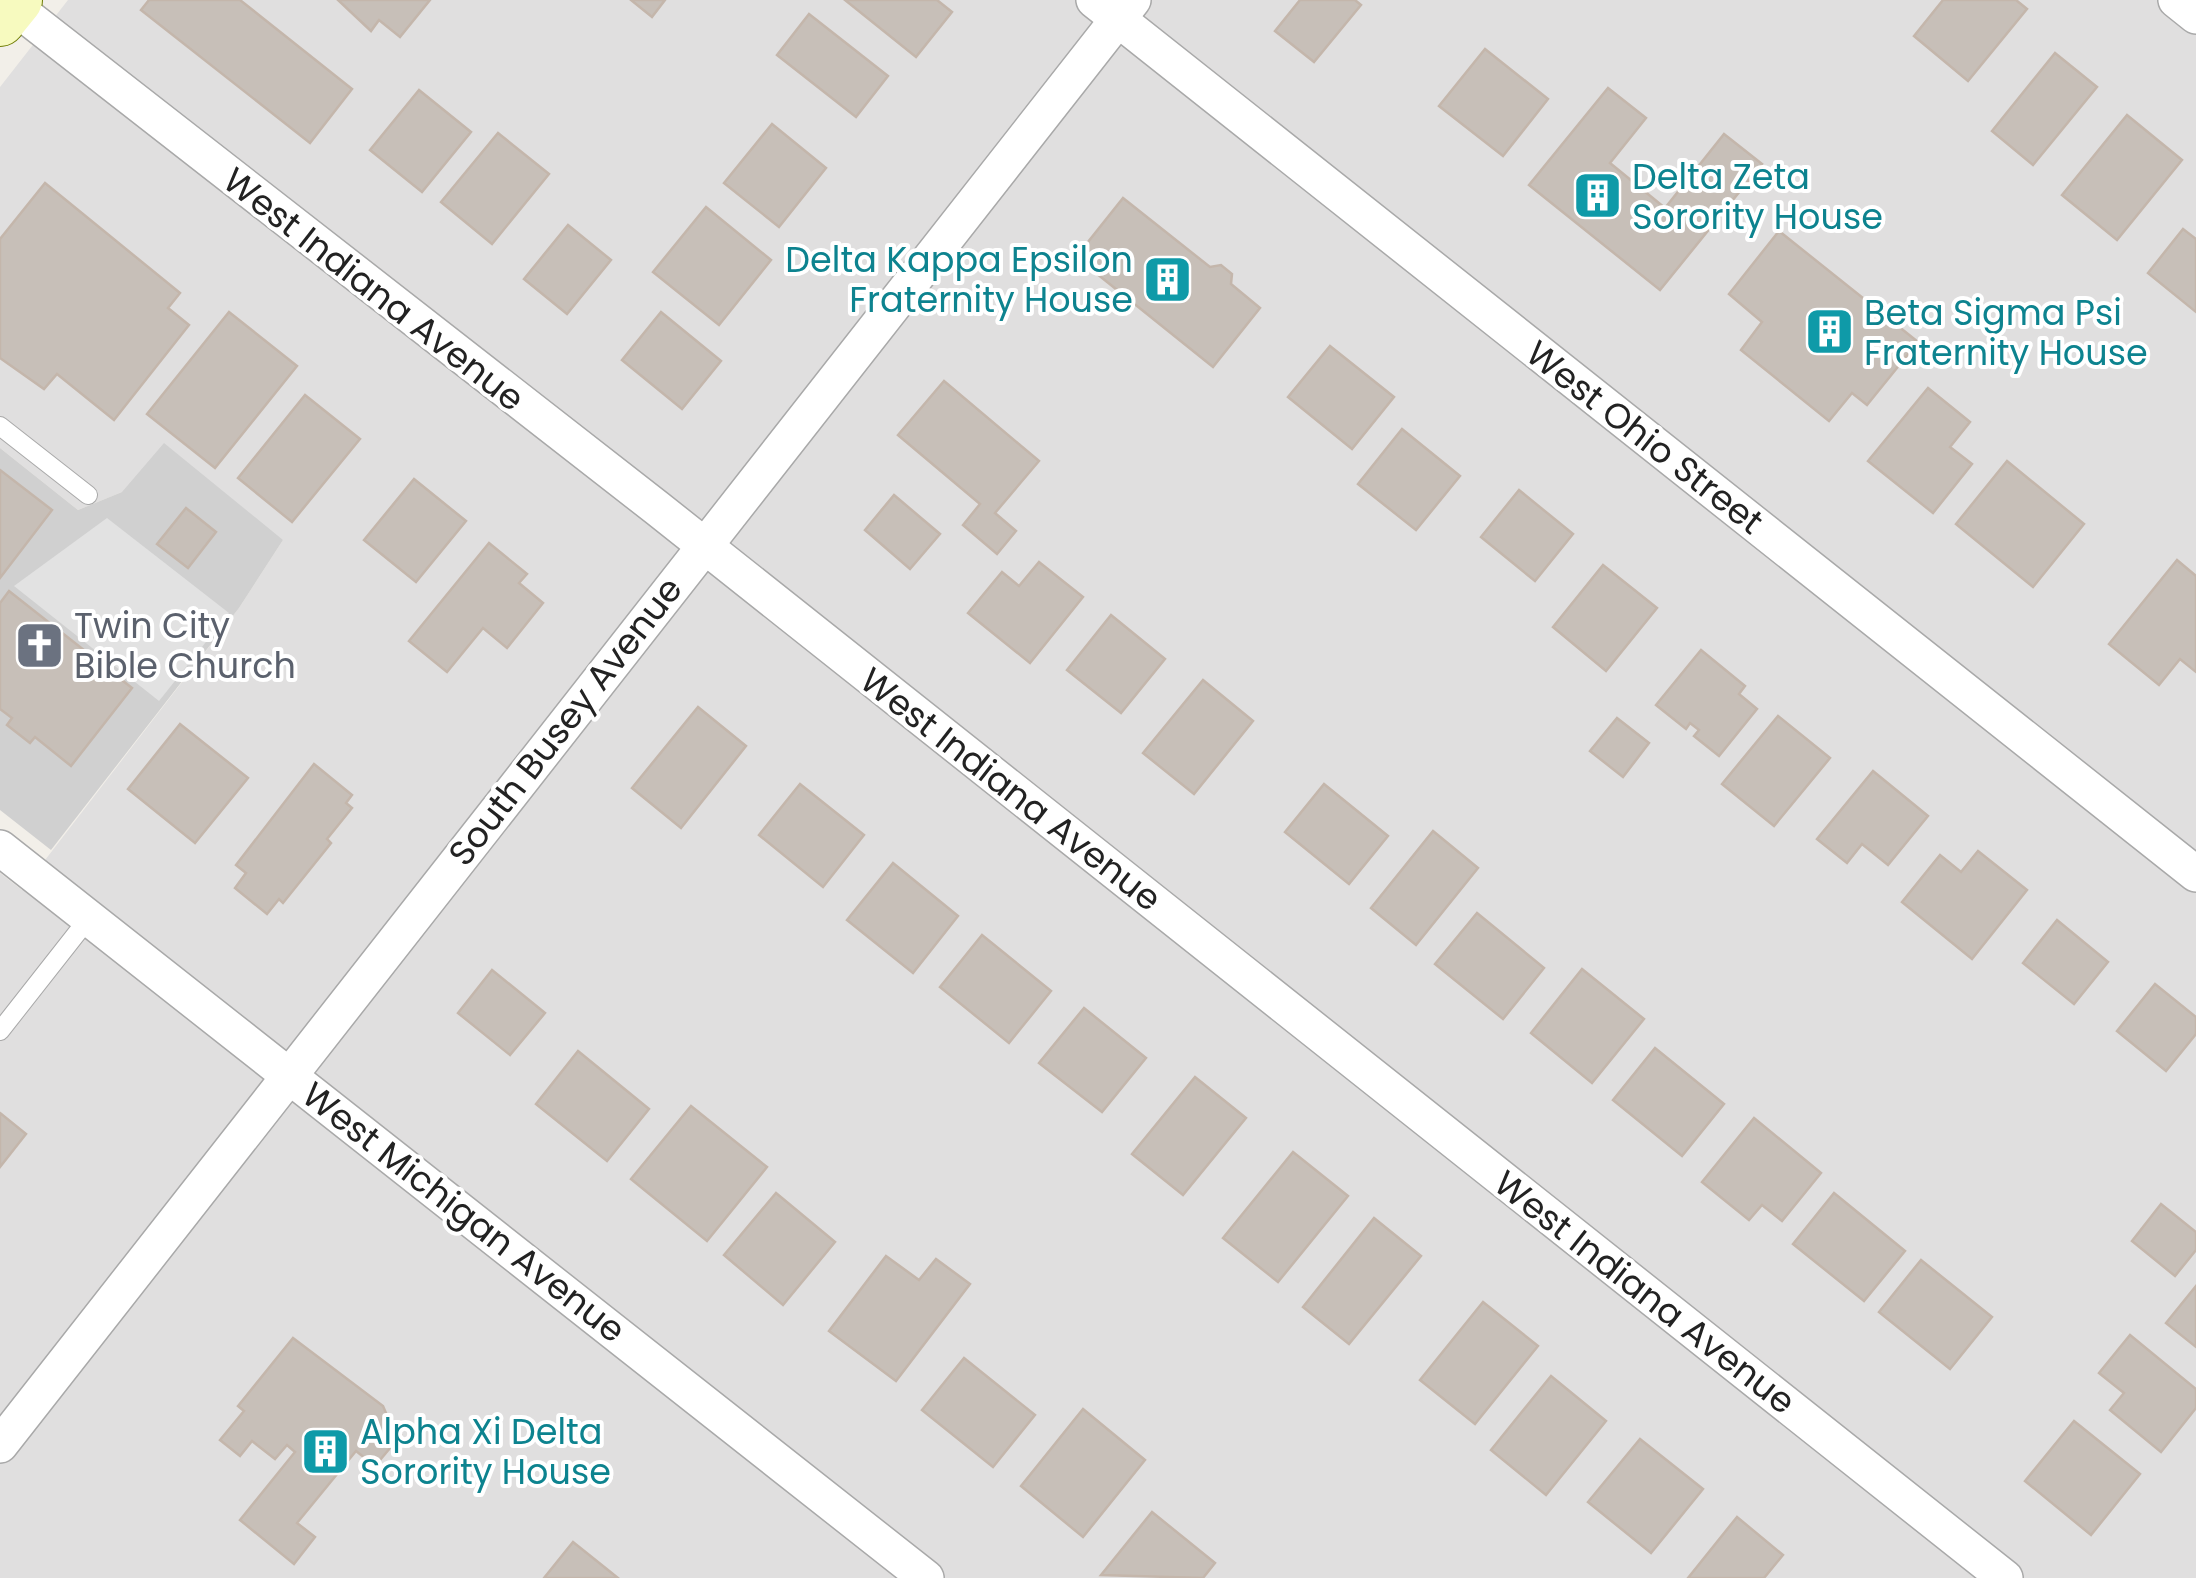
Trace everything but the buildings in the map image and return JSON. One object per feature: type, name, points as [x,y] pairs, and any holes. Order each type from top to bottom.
[{"type":"street","points":[[2176,0],[2196,16]]},
{"type":"street","name":"South Busey Avenue","points":[[0,1445],[703,546],[1115,6]]},
{"type":"street","name":"West Ohio Street","points":[[1115,6],[2196,874]]},
{"type":"street","name":"West Indiana Avenue","points":[[10,9],[703,546],[2004,1578]]},
{"type":"street","name":"West Michigan Avenue","points":[[0,848],[926,1578]]},
{"type":"lane","points":[[0,426],[88,495]]},
{"type":"lane","points":[[0,1031],[88,918]]},
{"type":"shaded area","points":[[68,0],[2196,0],[2196,1578],[0,1578],[0,873],[22,890],[239,608],[283,540],[122,492],[78,510],[0,448],[0,87]]},
{"type":"shaded area","points":[[164,443],[283,540],[239,608],[51,850],[0,810],[0,448],[78,510],[122,492]]},
{"type":"shaded area","points":[[107,518],[229,613],[159,701],[14,586]]},
{"type":"place","name":"Delta Zeta Sorority House","points":[[1597,196]]},
{"type":"place","name":"Delta Kappa Epsilon Fraternity House","points":[[1168,279]]},
{"type":"place","name":"Beta Sigma Psi Fraternity House","points":[[1829,332]]},
{"type":"place","name":"Twin City Bible Church","points":[[39,645]]},
{"type":"place","name":"Alpha Xi Delta Sorority House","points":[[325,1451]]}]
